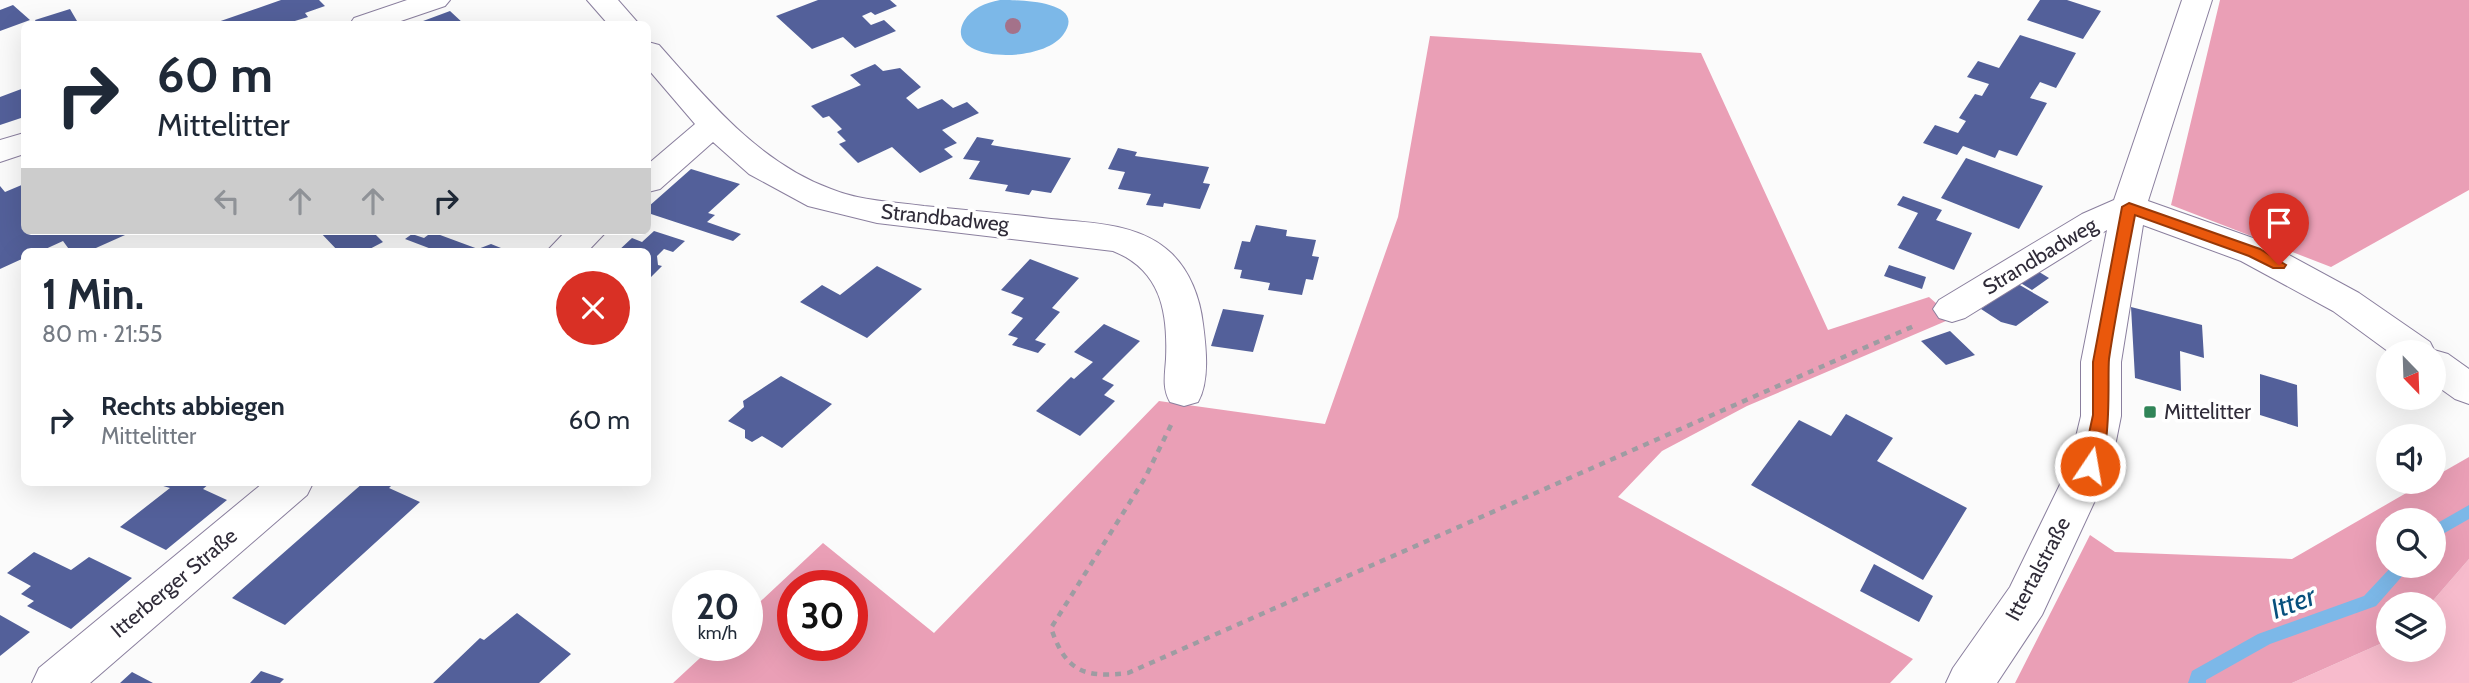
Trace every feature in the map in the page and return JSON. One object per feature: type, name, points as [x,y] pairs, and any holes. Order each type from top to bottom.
[{"type":"street","points":[[374,21],[435,0]]},
{"type":"street","points":[[603,0],[621,21]]},
{"type":"street","name":"Ittertalstraße","points":[[1970,683],[2026,601],[2090,466],[2101,415],[2101,362],[2129,207],[2197,0]]},
{"type":"street","name":"Strandbadweg","points":[[651,54],[713,125],[761,167],[820,198],[877,212],[1110,237],[1143,250],[1162,267],[1177,291],[1186,324],[1184,391]]},
{"type":"street","points":[[651,178],[713,125]]},
{"type":"street","points":[[0,152],[21,144]]},
{"type":"street","points":[[2129,207],[2254,252],[2346,302],[2399,340]]},
{"type":"street","name":"Strandbadweg","points":[[1952,309],[2094,222],[2129,207]]},
{"type":"street","points":[[569,248],[584,235]]},
{"type":"street","points":[[2446,373],[2469,389]]},
{"type":"street","name":"Itterberger Straße","points":[[56,683],[288,486]]},
{"type":"path","points":[[1184,391],[1166,439],[1135,499],[1064,602],[1051,628],[1057,649],[1070,667],[1102,677],[1128,673],[1952,309]]},
{"type":"shaded area","points":[[2220,0],[2469,0],[2469,190],[2331,267],[2171,205]]},
{"type":"shaded area","points":[[1430,36],[1701,53],[1828,330],[1929,297],[1953,318],[1747,406],[1662,451],[1618,497],[1913,659],[1890,683],[673,683],[697,661],[763,661],[763,599],[777,586],[777,661],[868,661],[868,579],[934,633],[1159,401],[1325,424],[1398,217]]},
{"type":"shaded area","points":[[2469,457],[2469,559],[2440,592],[2376,592],[2376,646],[2292,683],[2015,683],[2090,535],[2115,552],[2292,559],[2376,510],[2376,578],[2446,578],[2446,508],[2380,508],[2404,494],[2446,494],[2446,470]]},
{"type":"shaded area","points":[[823,543],[856,570],[794,570]]},
{"type":"shaded area","points":[[2469,559],[2469,683],[2292,683],[2376,646],[2376,662],[2446,662],[2446,592],[2440,592]]},
{"type":"water","points":[[1000,0],[1034,2],[1059,9],[1066,15],[1068,23],[1063,35],[1052,45],[1016,55],[997,55],[967,45],[961,35],[967,16],[979,7]]},
{"type":"building","points":[[281,0],[319,0],[325,6],[305,13],[308,17],[295,21],[221,21]]},
{"type":"building","points":[[818,0],[890,0],[897,6],[875,15],[871,12],[862,16],[871,25],[884,20],[896,31],[855,48],[843,37],[812,49],[776,16]]},
{"type":"building","points":[[2040,0],[2067,0],[2101,11],[2083,39],[2027,20]]},
{"type":"building","points":[[13,5],[30,20],[21,21],[0,31],[0,10]]},
{"type":"building","points":[[70,9],[77,21],[36,21]]},
{"type":"building","points":[[450,11],[461,21],[423,21]]},
{"type":"building","points":[[2020,35],[2076,53],[2056,88],[2040,82],[2030,98],[2047,103],[2017,156],[1999,150],[1995,158],[1963,146],[1957,155],[1923,143],[1935,125],[1958,133],[1966,121],[1959,118],[1975,94],[1982,96],[1989,84],[1967,77],[1978,61],[1999,68]]},
{"type":"building","points":[[875,64],[883,71],[900,68],[921,87],[906,98],[918,109],[942,99],[953,108],[967,102],[979,113],[942,130],[957,143],[944,149],[953,157],[920,173],[892,147],[858,163],[839,144],[846,141],[837,132],[842,129],[829,116],[823,118],[811,106],[861,85],[850,75]]},
{"type":"building","points":[[21,89],[21,118],[0,125],[0,97]]},
{"type":"building","points":[[977,137],[994,140],[991,145],[1071,158],[1051,193],[1032,190],[1029,195],[1005,191],[1008,185],[969,179],[980,161],[963,159]]},
{"type":"building","points":[[1118,148],[1137,152],[1135,156],[1209,167],[1203,183],[1210,184],[1200,209],[1164,203],[1163,207],[1146,205],[1151,194],[1118,189],[1125,172],[1108,169]]},
{"type":"building","points":[[1966,158],[2043,186],[2019,229],[1941,198]]},
{"type":"building","points":[[691,169],[740,184],[708,213],[715,215],[707,222],[741,234],[733,241],[651,214],[651,204]]},
{"type":"building","points":[[21,185],[21,235],[125,235],[96,248],[68,248],[63,241],[48,248],[21,248],[21,259],[0,269],[0,186],[5,192]]},
{"type":"building","points":[[1903,196],[1942,210],[1936,220],[1972,233],[1954,270],[1898,248],[1918,213],[1897,205]]},
{"type":"building","points":[[1256,225],[1287,230],[1286,236],[1316,240],[1312,256],[1319,257],[1313,280],[1306,279],[1302,295],[1268,290],[1270,283],[1240,278],[1242,270],[1234,269],[1242,241],[1250,242]]},
{"type":"building","points":[[654,231],[685,241],[673,252],[664,249],[657,256],[658,265],[662,266],[651,277],[651,248],[621,248],[632,238],[642,242]]},
{"type":"building","points":[[323,235],[376,235],[383,242],[372,248],[335,248]]},
{"type":"building","points":[[411,235],[424,238],[428,235],[440,235],[475,248],[429,248],[405,239]]},
{"type":"building","points":[[491,244],[501,248],[481,248]]},
{"type":"building","points":[[1030,259],[1079,278],[1052,308],[1060,312],[1035,340],[1046,344],[1038,353],[1012,345],[1018,338],[1008,335],[1023,318],[1011,313],[1024,298],[1001,290]]},
{"type":"building","points":[[1889,265],[1926,277],[1922,289],[1884,276]]},
{"type":"building","points":[[877,266],[922,289],[867,338],[800,302],[822,285],[840,295]]},
{"type":"building","points":[[2036,270],[2049,278],[2032,290],[2019,282]]},
{"type":"building","points":[[2018,284],[2049,302],[2016,326],[2001,322],[1981,309]]},
{"type":"building","points":[[2131,307],[2202,325],[2204,358],[2180,351],[2181,391],[2135,378]]},
{"type":"building","points":[[1223,309],[1264,315],[1253,352],[1211,346]]},
{"type":"building","points":[[1104,324],[1140,341],[1102,379],[1114,385],[1104,395],[1115,401],[1080,436],[1036,411],[1071,377],[1074,379],[1093,362],[1074,352]]},
{"type":"building","points":[[1950,331],[1975,355],[1946,365],[1921,341]]},
{"type":"building","points":[[2260,374],[2297,385],[2298,427],[2260,415]]},
{"type":"building","points":[[781,376],[832,404],[782,448],[762,436],[752,442],[745,438],[745,430],[728,421],[744,407],[743,401]]},
{"type":"building","points":[[1846,414],[1893,438],[1877,461],[1967,508],[1923,580],[1751,485],[1799,420],[1831,436]]},
{"type":"building","points":[[163,486],[206,486],[203,489],[227,500],[166,550],[120,527],[170,488]]},
{"type":"building","points":[[360,486],[391,486],[389,488],[420,502],[285,625],[232,598]]},
{"type":"building","points":[[34,552],[71,570],[89,557],[132,578],[71,629],[27,606],[34,601],[21,594],[31,586],[7,573]]},
{"type":"building","points":[[1874,564],[1933,596],[1919,622],[1860,591]]},
{"type":"building","points":[[517,613],[571,654],[539,683],[433,683],[480,638],[484,640]]},
{"type":"building","points":[[0,615],[30,632],[0,656]]},
{"type":"building","points":[[261,671],[284,679],[280,683],[250,683]]},
{"type":"building","points":[[132,672],[153,683],[120,683]]},
{"type":"waterway","name":"Itter","points":[[2446,525],[2469,511]]},
{"type":"waterway","name":"Itter","points":[[2197,683],[2198,676],[2264,639],[2370,601],[2392,578]]},
{"type":"place","name":"Mittelitter","points":[[2150,412]]},
{"type":"route","points":[[2090,466],[2101,415],[2101,362],[2129,207],[2254,252],[2279,265]]}]
